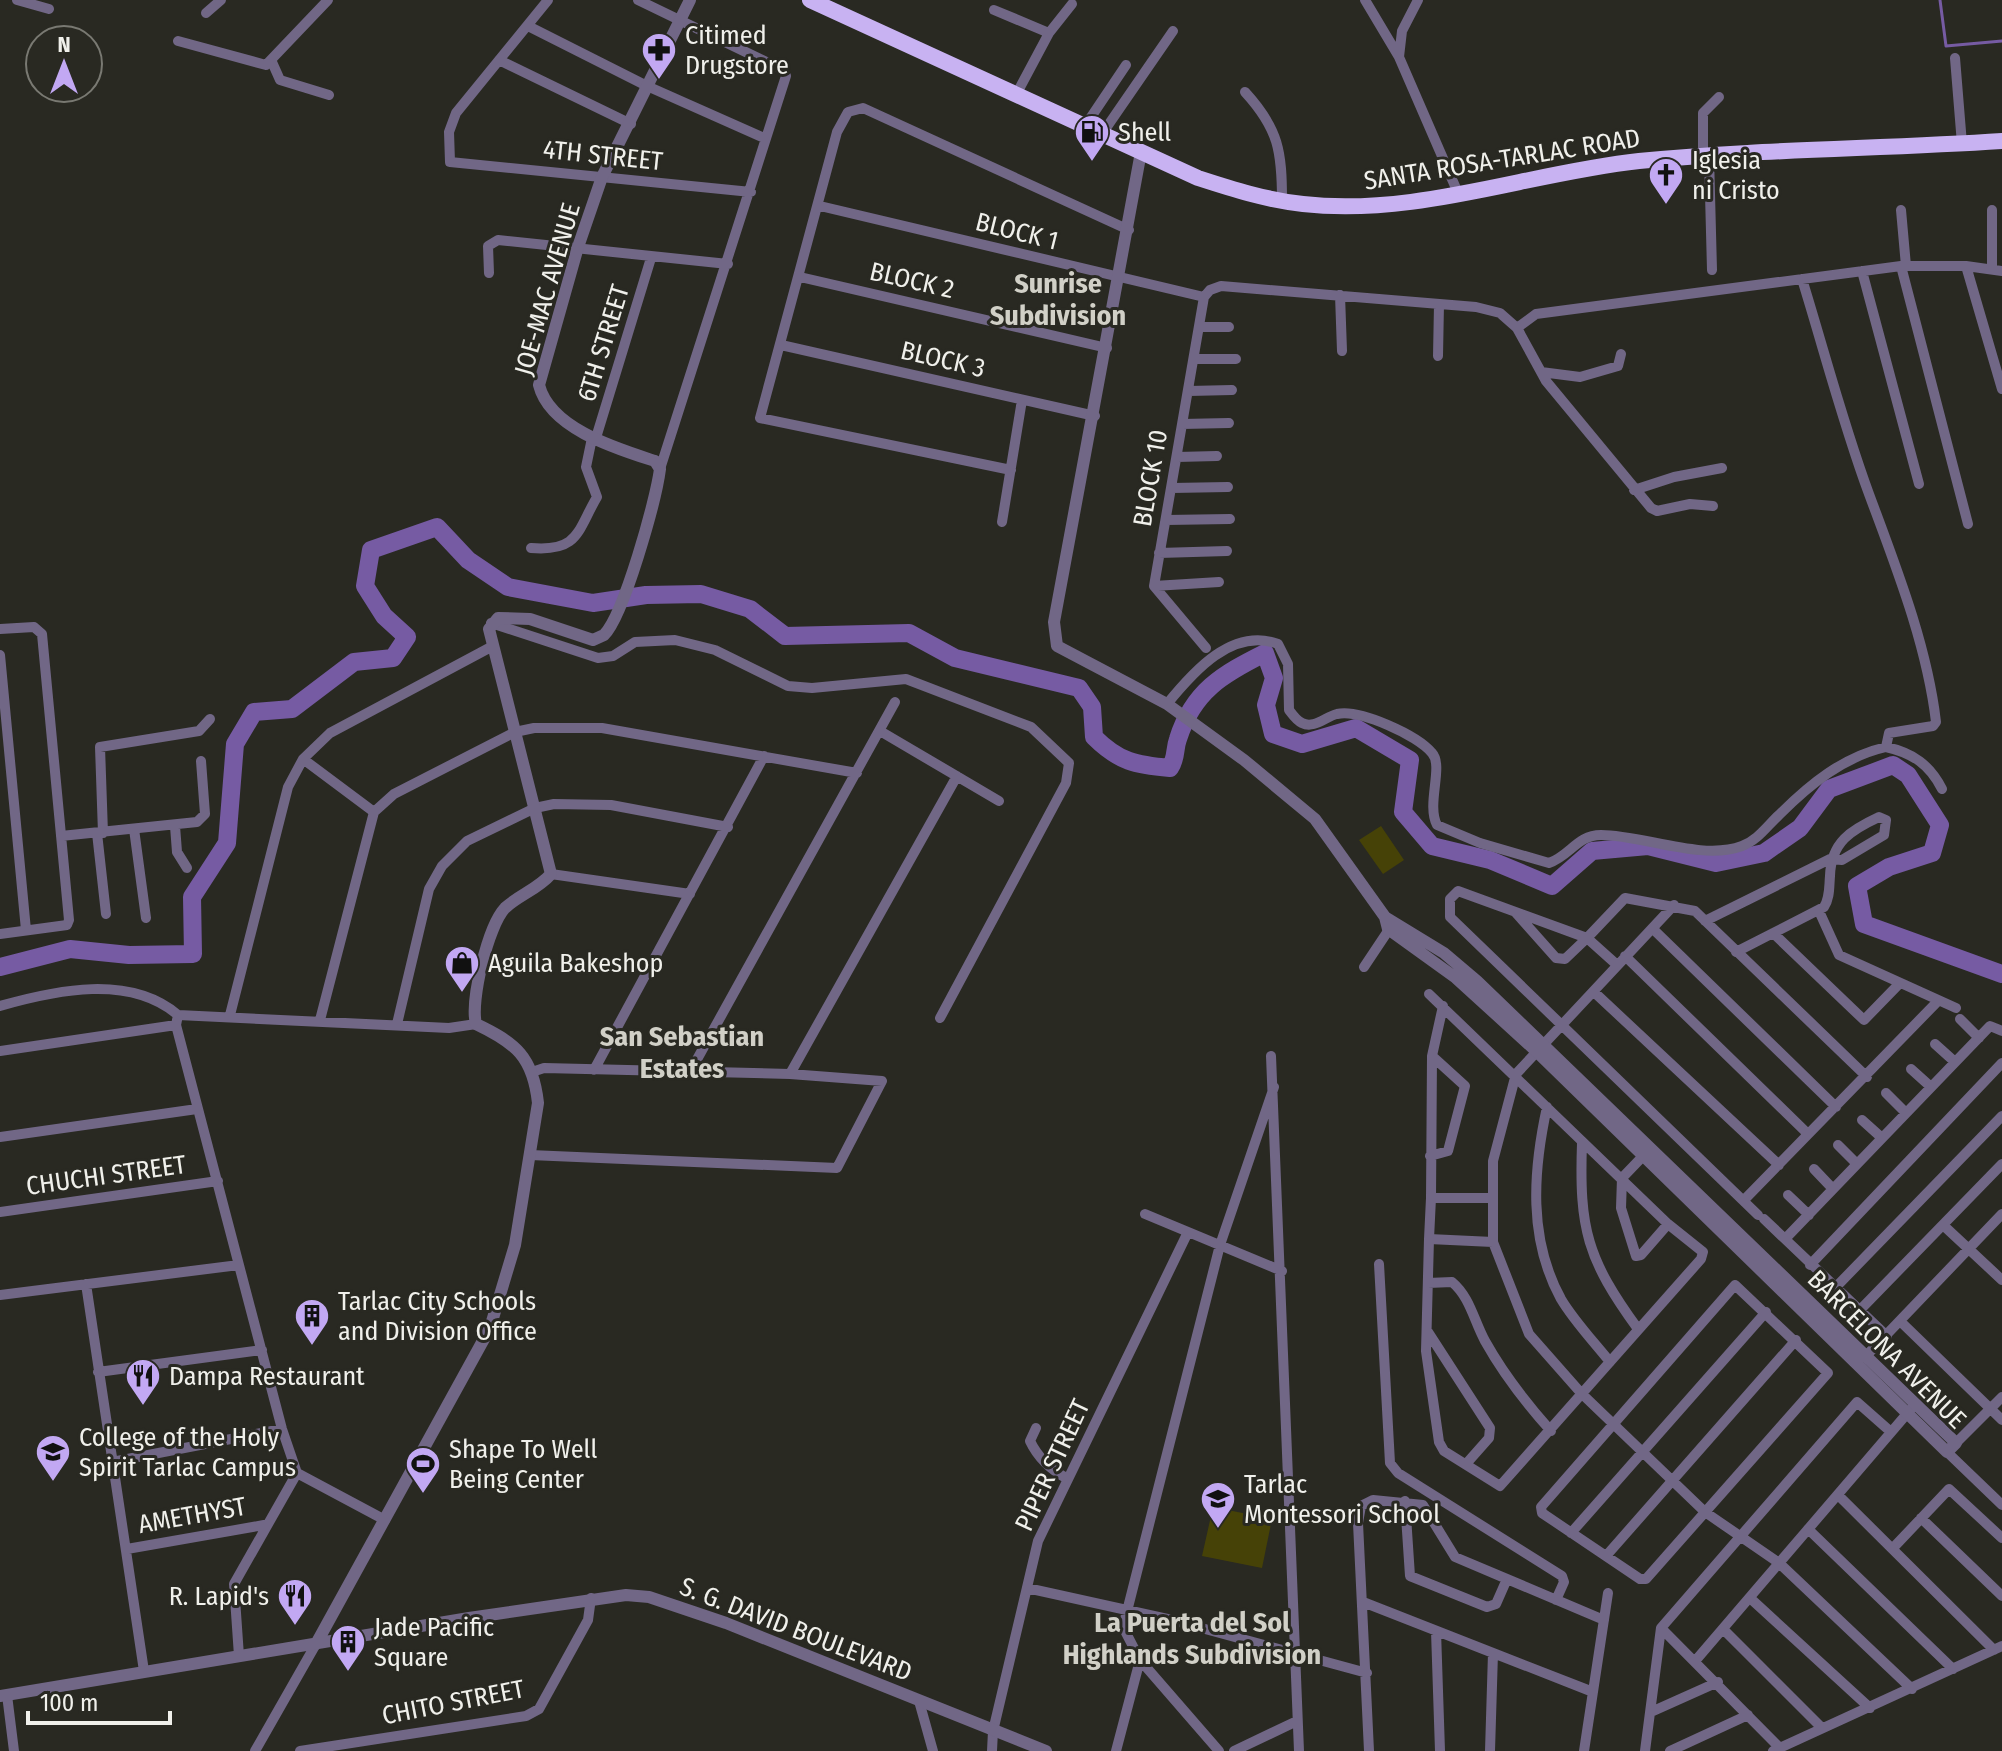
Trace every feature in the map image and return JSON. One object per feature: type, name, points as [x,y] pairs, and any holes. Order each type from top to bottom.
[{"type":"highway","name":"SANTA ROSA-TARLAC ROAD","points":[[810,0],[1198,178],[1250,195],[1282,201],[1364,205],[1458,193],[1575,170],[1706,156],[2002,141]]},
{"type":"street","points":[[17,0],[49,9]]},
{"type":"street","points":[[206,13],[221,0]]},
{"type":"street","points":[[178,41],[257,65],[272,62],[328,0]]},
{"type":"street","points":[[548,0],[499,60],[631,124]]},
{"type":"street","points":[[491,623],[498,618],[516,616],[593,640],[609,629],[656,495],[660,469],[751,192],[764,138],[785,85],[783,70],[638,0]]},
{"type":"street","name":"JOE-MAC AVENUE","points":[[660,469],[655,461],[593,440],[548,405],[539,385],[578,247],[602,177],[690,0]]},
{"type":"street","points":[[1365,0],[1399,57],[1458,193]]},
{"type":"street","points":[[1399,57],[1402,31],[1418,0]]},
{"type":"street","points":[[1016,95],[1049,33],[1072,4]]},
{"type":"street","points":[[994,10],[1049,33]]},
{"type":"street","points":[[528,26],[647,86],[764,138]]},
{"type":"street","points":[[1102,134],[1173,31]]},
{"type":"street","points":[[1955,58],[1962,144]]},
{"type":"street","name":"4TH STREET","points":[[499,60],[456,113],[449,132],[450,162],[751,192]]},
{"type":"street","points":[[272,62],[280,80],[329,95]]},
{"type":"street","points":[[1085,126],[1126,65]]},
{"type":"street","points":[[1245,92],[1279,141],[1282,201]]},
{"type":"street","points":[[1712,270],[1703,113],[1719,97]]},
{"type":"street","points":[[1011,470],[760,418],[820,206],[837,132],[848,112],[863,108],[1129,230]]},
{"type":"street","points":[[1095,416],[1141,152]]},
{"type":"street","name":"BLOCK 1","points":[[820,206],[1204,297]]},
{"type":"street","points":[[1901,210],[1904,266],[1968,524]]},
{"type":"street","points":[[1517,328],[1536,314],[1862,271],[1904,266],[1966,266],[1997,270],[1992,210]]},
{"type":"street","points":[[489,273],[488,246],[498,240],[728,264]]},
{"type":"street","name":"6TH STREET","points":[[531,548],[549,550],[567,543],[582,532],[597,497],[586,467],[651,258]]},
{"type":"street","points":[[1966,266],[2002,386]]},
{"type":"street","points":[[1862,271],[1919,484]]},
{"type":"street","name":"BLOCK 2","points":[[800,277],[1107,348]]},
{"type":"street","points":[[1802,279],[1931,686],[1936,722],[1933,726],[1889,733],[1886,747]]},
{"type":"street","points":[[1204,297],[1210,290],[1221,286],[1439,304],[1500,313],[1517,328],[1541,372],[1634,490],[1657,511],[1690,504],[1713,506]]},
{"type":"street","points":[[1340,295],[1342,351]]},
{"type":"street","name":"BLOCK 10","points":[[1154,586],[1204,297]]},
{"type":"street","points":[[1438,356],[1439,304]]},
{"type":"street","points":[[1200,327],[1229,327]]},
{"type":"street","name":"BLOCK 3","points":[[781,345],[1095,416]]},
{"type":"street","points":[[1541,372],[1580,377],[1603,372],[1618,366],[1621,354]]},
{"type":"street","points":[[1195,359],[1236,359]]},
{"type":"street","points":[[1189,391],[1232,390]]},
{"type":"street","points":[[1002,522],[1022,400]]},
{"type":"street","name":"BARCELONA AVENUE","points":[[1095,416],[1054,622],[1057,646],[1170,706],[1315,819],[1389,923],[1415,944],[1444,953],[1952,1448]]},
{"type":"street","points":[[1182,424],[1229,423]]},
{"type":"street","points":[[1177,457],[1217,456]]},
{"type":"street","points":[[1634,490],[1674,477],[1722,468]]},
{"type":"street","points":[[1172,488],[1228,487]]},
{"type":"street","points":[[1166,520],[1230,519]]},
{"type":"street","points":[[1159,553],[1227,551]]},
{"type":"street","points":[[1154,586],[1219,582]]},
{"type":"street","points":[[1154,586],[1206,648]]},
{"type":"street","points":[[491,623],[491,647],[551,874]]},
{"type":"street","points":[[491,623],[598,658],[613,656],[635,642],[692,642],[788,686],[812,688],[906,679],[1031,727],[1069,763],[1066,783],[1024,856],[940,1018]]},
{"type":"street","points":[[0,629],[34,627],[42,634],[69,920],[67,925],[0,934]]},
{"type":"street","points":[[1170,706],[1196,669],[1224,649],[1265,639],[1278,644],[1288,664],[1289,710],[1301,723],[1312,725],[1337,714],[1355,714],[1392,727],[1432,752],[1436,761],[1432,803],[1437,825],[1480,843],[1549,863],[1559,860],[1581,838],[1601,835],[1712,850],[1740,847],[1755,839],[1822,776],[1859,753],[1886,747],[1901,750],[1925,763],[1942,789]]},
{"type":"street","points":[[230,1015],[288,787],[303,759],[330,733],[491,647]]},
{"type":"street","points":[[0,655],[26,930]]},
{"type":"street","points":[[690,1072],[895,702]]},
{"type":"street","points":[[106,914],[100,833],[100,747],[199,731],[210,719]]},
{"type":"street","points":[[320,1020],[374,812],[394,794],[515,732],[534,728],[602,728],[857,773]]},
{"type":"street","points":[[880,731],[999,801]]},
{"type":"street","points":[[594,1070],[764,756]]},
{"type":"street","points":[[303,759],[374,812]]},
{"type":"street","points":[[61,836],[197,822],[205,814],[201,761]]},
{"type":"street","points":[[790,1074],[957,776]]},
{"type":"street","points":[[397,1024],[429,889],[442,866],[467,841],[535,808],[611,805],[728,827]]},
{"type":"street","points":[[1705,921],[1830,859],[1850,831],[1879,817],[1886,820],[1884,835],[1842,860],[1830,859]]},
{"type":"street","points":[[175,826],[177,852],[187,868]]},
{"type":"street","points":[[134,829],[146,918]]},
{"type":"street","points":[[1736,952],[1819,911],[1828,902],[1830,859]]},
{"type":"street","points":[[551,874],[690,894]]},
{"type":"street","points":[[476,1024],[474,1007],[488,944],[504,909],[540,887],[551,874]]},
{"type":"street","points":[[1808,1134],[1620,960],[1587,938],[1458,891],[1450,899],[1450,917],[1745,1199],[1834,1289],[1887,1336]]},
{"type":"street","points":[[1515,913],[1556,958],[1565,959],[1625,898],[1695,911],[1867,1077]]},
{"type":"street","points":[[1674,905],[1516,1074],[1500,1126],[1491,1198],[1493,1242],[1529,1334],[1581,1393],[1705,1512],[1779,1563],[1912,1689]]},
{"type":"street","points":[[1819,911],[1835,951],[1938,1001],[1958,1014],[1979,1038]]},
{"type":"street","points":[[1364,967],[1389,923]]},
{"type":"street","points":[[1653,929],[1836,1107]]},
{"type":"street","points":[[1773,933],[1864,1020],[1899,984]]},
{"type":"street","points":[[0,1006],[38,995],[104,988],[148,996],[177,1020],[197,1109],[282,1429],[297,1473],[385,1520]]},
{"type":"street","points":[[1594,992],[1779,1165]]},
{"type":"street","points":[[1429,994],[1443,1006],[1516,1074],[1582,1143],[1703,1256],[1500,1486],[1444,1451],[1436,1432],[1427,1330],[1432,1056],[1443,1006]]},
{"type":"street","points":[[1745,1199],[1938,1001]]},
{"type":"street","points":[[0,1051],[177,1020],[230,1015],[449,1028],[476,1024],[510,1040],[532,1072],[538,1103],[530,1155],[515,1245],[490,1328],[255,1751]]},
{"type":"street","points":[[1785,1239],[1990,1026],[2002,1031]]},
{"type":"street","points":[[1935,1044],[1955,1062]]},
{"type":"street","points":[[1271,1056],[1299,1751]]},
{"type":"street","points":[[1430,1156],[1448,1151],[1465,1086],[1432,1056]]},
{"type":"street","points":[[1810,1265],[2002,1063]]},
{"type":"street","points":[[530,1155],[837,1168],[882,1081],[790,1074],[544,1068],[532,1072]]},
{"type":"street","points":[[1911,1069],[1931,1087]]},
{"type":"street","points":[[1219,1751],[1140,1660],[1123,1627],[1220,1245],[1274,1087]]},
{"type":"street","points":[[1886,1093],[1906,1113]]},
{"type":"street","points":[[1547,1107],[1536,1156],[1540,1243],[1559,1295],[1610,1362]]},
{"type":"street","points":[[0,1137],[197,1109]]},
{"type":"street","points":[[1834,1289],[2002,1116]]},
{"type":"street","points":[[1862,1120],[1882,1138]]},
{"type":"street","points":[[1582,1143],[1581,1198],[1591,1252],[1604,1281],[1638,1329]]},
{"type":"street","points":[[1838,1145],[1857,1164]]},
{"type":"street","points":[[1648,1151],[1622,1178],[1621,1208],[1627,1236],[1636,1256],[1641,1255],[1668,1224]]},
{"type":"street","name":"BARCELONA AVENUE","points":[[1648,1151],[1866,1356],[1912,1408]]},
{"type":"street","points":[[1859,1311],[2002,1164]]},
{"type":"street","points":[[1814,1169],[1833,1189]]},
{"type":"street","name":"CHUCHI STREET","points":[[0,1212],[218,1181]]},
{"type":"street","points":[[1788,1195],[1809,1215]]},
{"type":"street","points":[[1431,1198],[1491,1198]]},
{"type":"street","points":[[1145,1214],[1282,1271]]},
{"type":"street","points":[[1866,1356],[2002,1214]]},
{"type":"street","points":[[1943,1225],[2002,1280]]},
{"type":"street","name":"PIPER STREET","points":[[992,1751],[993,1731],[1038,1541],[1188,1232]]},
{"type":"street","points":[[1429,1239],[1493,1242]]},
{"type":"street","points":[[1379,1264],[1390,1463],[1398,1473],[1562,1576],[1564,1582],[1556,1600]]},
{"type":"street","points":[[0,1295],[239,1265]]},
{"type":"street","points":[[1428,1283],[1452,1282],[1462,1290],[1484,1339],[1515,1391],[1551,1431]]},
{"type":"street","points":[[86,1284],[144,1671]]},
{"type":"street","points":[[1732,1287],[1739,1287],[1796,1340],[1828,1373],[1646,1579],[1640,1579],[1542,1513],[1541,1507],[1732,1287]]},
{"type":"street","points":[[1571,1533],[1766,1312]]},
{"type":"street","points":[[1901,1322],[2002,1420]]},
{"type":"street","points":[[1427,1330],[1490,1428],[1489,1438],[1466,1464]]},
{"type":"street","points":[[1606,1556],[1796,1340]]},
{"type":"street","points":[[98,1372],[262,1350]]},
{"type":"street","points":[[2002,1397],[1952,1448],[2002,1505]]},
{"type":"street","points":[[1645,1751],[1661,1628],[1857,1402],[1891,1432]]},
{"type":"street","points":[[1696,1660],[1912,1408]]},
{"type":"street","points":[[1036,1428],[1030,1441],[1034,1450],[1053,1471],[1068,1479]]},
{"type":"street","points":[[112,1462],[282,1429]]},
{"type":"street","points":[[239,1656],[234,1584],[264,1525],[297,1473]]},
{"type":"street","points":[[1893,1548],[1946,1489],[1951,1490],[2002,1538]]},
{"type":"street","points":[[1423,1505],[1429,1492]]},
{"type":"street","points":[[1661,1628],[1718,1682],[1777,1750],[1998,1648],[1838,1495]]},
{"type":"street","points":[[1369,1751],[1358,1523],[1361,1506],[1373,1500],[1423,1505],[1455,1557],[1604,1620]]},
{"type":"street","points":[[1405,1501],[1410,1576],[1487,1607],[1496,1604],[1507,1579]]},
{"type":"street","points":[[1921,1518],[2002,1596]]},
{"type":"street","name":"AMETHYST","points":[[127,1549],[264,1525]]},
{"type":"street","points":[[1808,1529],[1953,1669]]},
{"type":"street","points":[[1027,1588],[1172,1620],[1367,1673]]},
{"type":"street","points":[[1584,1751],[1608,1593]]},
{"type":"street","name":"S. G. DAVID BOULEVARD","points":[[4,1696],[591,1598],[649,1597],[677,1605],[1046,1751]]},
{"type":"street","name":"CHITO STREET","points":[[300,1751],[526,1716],[539,1709],[588,1620],[591,1598]]},
{"type":"street","points":[[1750,1598],[1870,1708]]},
{"type":"street","points":[[1363,1602],[1593,1692]]},
{"type":"street","points":[[1723,1629],[1822,1728]]},
{"type":"street","points":[[1436,1631],[1440,1751]]},
{"type":"street","points":[[1490,1751],[1493,1653]]},
{"type":"street","points":[[1116,1751],[1140,1660]]},
{"type":"street","points":[[1651,1712],[1718,1682]]},
{"type":"street","points":[[4,1696],[14,1751]]},
{"type":"street","points":[[919,1701],[933,1751]]},
{"type":"street","points":[[1670,1751],[1748,1715]]},
{"type":"street","points":[[1234,1751],[1297,1721]]},
{"type":"street","points":[[361,1751],[367,1740]]},
{"type":"shaded area","points":[[1381,826],[1404,860],[1383,874],[1359,840]]},
{"type":"shaded area","points":[[1213,1507],[1272,1519],[1262,1568],[1202,1556]]},
{"type":"waterway","points":[[1940,0],[1946,46],[2002,41]]},
{"type":"waterway","points":[[0,967],[70,949],[129,955],[193,954],[192,897],[227,843],[235,744],[254,712],[292,709],[354,662],[393,658],[407,637],[384,616],[365,586],[371,550],[437,527],[468,560],[508,587],[593,603],[646,595],[701,594],[750,609],[785,636],[909,633],[955,658],[1079,688],[1092,707],[1094,737],[1120,757],[1147,765],[1170,768],[1184,722],[1201,696],[1223,677],[1265,653],[1274,678],[1266,705],[1273,734],[1302,744],[1356,728],[1410,760],[1403,812],[1432,846],[1490,860],[1552,886],[1592,851],[1648,846],[1716,863],[1764,853],[1800,828],[1829,789],[1893,765],[1908,775],[1940,825],[1932,853],[1889,867],[1857,886],[1864,924],[2002,974]]},
{"type":"place","name":"Citimed Drugstore","points":[[659,81]]},
{"type":"place","name":"Shell","points":[[1092,163]]},
{"type":"place","name":"Iglesia ni Cristo","points":[[1666,206]]},
{"type":"place","name":"Aguila Bakeshop","points":[[462,994]]},
{"type":"place","name":"Tarlac City Schools and Division Office","points":[[312,1347]]},
{"type":"place","name":"Dampa Restaurant","points":[[143,1407]]},
{"type":"place","name":"College of the Holy Spirit Tarlac Campus","points":[[53,1483]]},
{"type":"place","name":"Shape To Well Being Center","points":[[423,1495]]},
{"type":"place","name":"Tarlac Montessori School","points":[[1218,1530]]},
{"type":"place","name":"R. Lapid's","points":[[295,1627]]},
{"type":"place","name":"Jade Pacific Square","points":[[348,1673]]},
{"type":"district","name":"Sunrise Subdivision","points":[[1058,299]]},
{"type":"district","name":"San Sebastian Estates","points":[[682,1052]]},
{"type":"district","name":"La Puerta del Sol Highlands Subdivision","points":[[1192,1638]]}]
